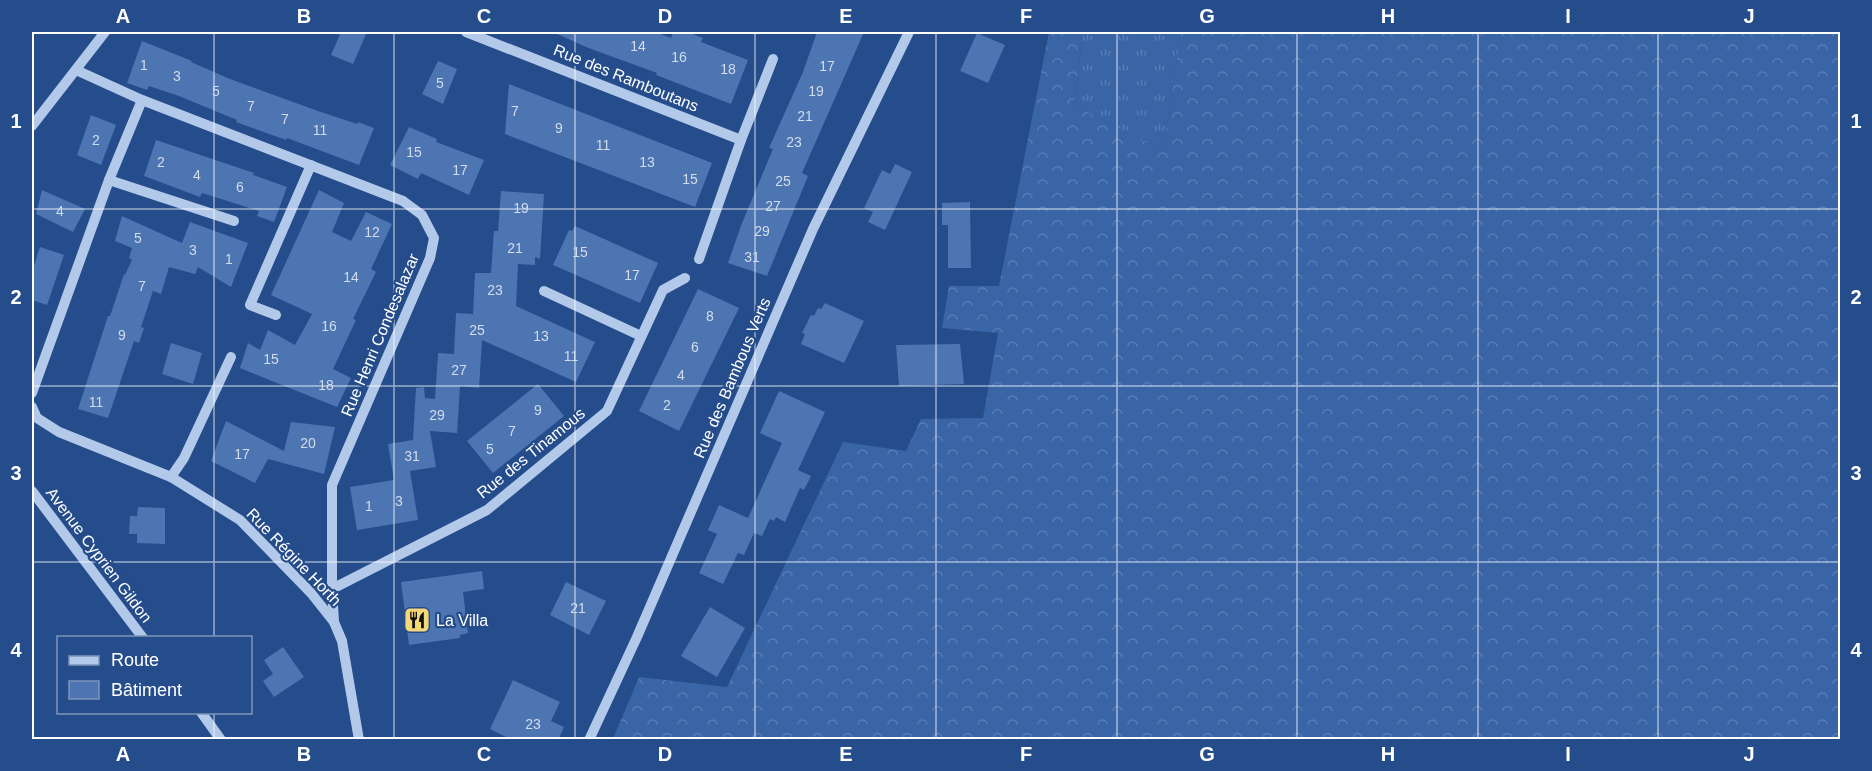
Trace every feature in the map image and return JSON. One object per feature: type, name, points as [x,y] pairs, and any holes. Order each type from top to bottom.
[{"type":"street","points":[[32,126],[105,32]]},
{"type":"street","name":"Rue des Ramboutans","points":[[466,32],[741,140]]},
{"type":"street","name":"Rue des Bambous Verts","points":[[589,740],[637,637],[813,230],[909,32]]},
{"type":"street","points":[[699,259],[741,140],[773,59]]},
{"type":"street","name":"Rue Henri Condesalazar","points":[[76,70],[142,100],[403,201],[422,215],[434,238],[430,258],[332,485],[334,622]]},
{"type":"street","points":[[32,393],[109,180],[142,100]]},
{"type":"street","points":[[276,315],[250,305],[311,165]]},
{"type":"street","points":[[109,180],[234,221]]},
{"type":"street","name":"Rue des Tinamous","points":[[332,589],[487,510],[607,411],[663,290],[685,278]]},
{"type":"street","points":[[544,291],[642,336]]},
{"type":"street","points":[[171,477],[184,458],[231,357]]},
{"type":"street","name":"Rue Régine Horth","points":[[32,407],[37,418],[59,432],[171,477],[240,520],[311,593],[334,622],[342,641],[358,740]]},
{"type":"street","name":"Avenue Cyprien Gildon","points":[[32,491],[141,636]]},
{"type":"street","points":[[202,714],[221,740]]},
{"type":"green space","points":[[1049,32],[1083,32],[1074,105],[1163,152],[1181,32],[1840,32],[1840,739],[613,739],[639,677],[727,687],[843,442],[906,451],[921,419],[983,418],[998,333],[942,328],[949,286],[999,286]]},
{"type":"green space","points":[[1083,32],[1181,32],[1163,152],[1074,105]]},
{"type":"building","points":[[341,32],[367,32],[353,64],[331,55]]},
{"type":"building","points":[[553,32],[655,32],[671,38],[673,32],[687,32],[703,38],[701,42],[748,60],[731,104]]},
{"type":"building","points":[[817,32],[864,32],[802,173],[808,176],[767,276],[728,263],[773,149],[769,148],[803,72]]},
{"type":"building","points":[[977,33],[1005,45],[988,83],[960,71]]},
{"type":"building","points":[[142,41],[230,79],[318,111],[374,128],[359,165],[236,122],[237,120],[179,96],[149,86],[147,90],[127,83]]},
{"type":"building","points":[[438,61],[457,69],[443,104],[422,94]]},
{"type":"building","points":[[509,84],[712,163],[695,207],[505,134]]},
{"type":"building","points":[[91,115],[116,125],[101,165],[77,155]]},
{"type":"building","points":[[409,127],[437,139],[436,142],[484,160],[469,195],[421,173],[418,179],[390,165]]},
{"type":"building","points":[[156,140],[254,173],[253,175],[287,187],[274,222],[257,216],[259,211],[202,193],[200,197],[144,176]]},
{"type":"building","points":[[895,164],[912,172],[885,230],[868,222],[873,212],[864,208],[882,170],[890,174]]},
{"type":"building","points":[[42,190],[85,209],[73,232],[36,214]]},
{"type":"building","points":[[319,190],[344,203],[332,232],[351,241],[366,212],[392,224],[371,269],[376,272],[353,319],[356,320],[333,369],[351,378],[337,407],[240,368],[248,343],[260,350],[268,330],[295,345],[312,314],[271,295]]},
{"type":"building","points":[[501,191],[544,194],[540,259],[535,257],[535,265],[518,264],[516,306],[595,342],[576,382],[482,340],[479,388],[460,386],[457,433],[430,431],[436,467],[410,471],[418,520],[357,530],[350,487],[394,480],[388,444],[413,440],[416,388],[424,387],[425,398],[435,399],[438,353],[454,354],[456,313],[473,314],[475,273],[491,273],[494,231],[498,231]]},
{"type":"building","points":[[970,202],[971,268],[948,268],[948,225],[942,225],[942,203]]},
{"type":"building","points":[[122,216],[182,243],[190,222],[248,243],[231,287],[198,267],[195,274],[169,267],[161,294],[153,291],[141,327],[144,328],[139,343],[134,341],[108,418],[78,409],[108,316],[110,316],[124,274],[132,260],[129,258],[132,248],[115,241]]},
{"type":"building","points":[[575,226],[658,263],[640,303],[553,265],[569,230],[572,231]]},
{"type":"building","points":[[40,247],[64,255],[47,305],[32,300],[32,272]]},
{"type":"building","points":[[698,289],[739,308],[679,431],[639,411]]},
{"type":"building","points":[[825,303],[864,321],[844,363],[801,344],[805,334],[802,333],[811,315],[814,316],[818,308],[821,309]]},
{"type":"building","points":[[171,343],[202,353],[193,384],[162,374]]},
{"type":"building","points":[[960,344],[964,384],[899,386],[896,345]]},
{"type":"building","points":[[538,384],[564,416],[493,473],[467,441]]},
{"type":"building","points":[[779,391],[825,412],[798,470],[811,476],[804,490],[800,488],[785,522],[776,517],[774,521],[770,519],[762,536],[754,533],[744,555],[738,553],[723,584],[699,573],[717,534],[708,530],[719,505],[748,518],[782,443],[760,433]]},
{"type":"building","points":[[226,421],[284,451],[291,422],[335,427],[324,474],[268,459],[255,483],[211,461]]},
{"type":"building","points":[[138,507],[165,508],[165,544],[137,543],[137,534],[129,534],[130,516],[137,516]]},
{"type":"building","points":[[482,571],[484,589],[463,592],[468,633],[460,635],[460,638],[409,645],[401,582]]},
{"type":"building","points":[[566,582],[606,601],[589,635],[550,615]]},
{"type":"building","points":[[710,607],[745,628],[717,677],[681,656]]},
{"type":"building","points":[[283,647],[304,677],[274,697],[263,681],[273,674],[264,660]]},
{"type":"building","points":[[513,680],[560,702],[551,721],[564,727],[558,740],[512,740],[490,729]]},
{"type":"place","name":"La Villa","points":[[417,620]]}]
